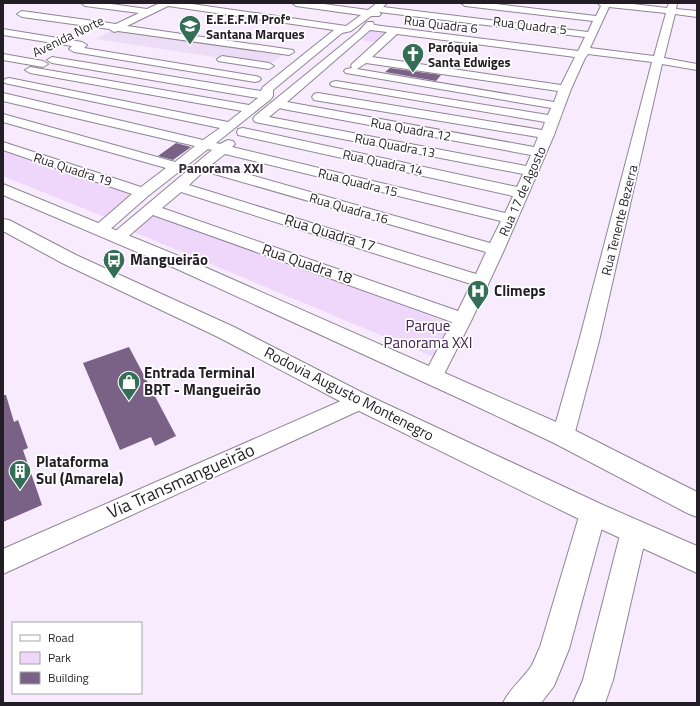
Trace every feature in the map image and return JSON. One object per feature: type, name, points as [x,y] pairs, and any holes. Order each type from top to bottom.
[{"type":"main road","points":[[3,189],[184,265],[563,436],[697,505]]},
{"type":"main road","name":"Rodovia Augusto Montenegro","points":[[3,224],[69,259],[226,332],[359,401],[593,513],[697,560]]},
{"type":"street","points":[[85,3],[150,14],[314,34],[344,30]]},
{"type":"street","points":[[150,14],[166,3],[344,30]]},
{"type":"street","points":[[228,3],[378,12],[592,35]]},
{"type":"street","name":"Rua Quadra 6","points":[[296,3],[378,12],[394,31],[592,35]]},
{"type":"street","name":"Rua Quadra 5","points":[[359,3],[378,12],[592,35]]},
{"type":"street","points":[[465,3],[592,35],[659,60],[697,67]]},
{"type":"street","points":[[535,3],[592,35]]},
{"type":"street","points":[[363,60],[592,35],[672,7],[697,14]]},
{"type":"street","name":"Rua Tenente Bezerra","points":[[563,436],[589,341],[647,101],[672,7]]},
{"type":"street","points":[[110,233],[143,193],[206,145],[237,129],[273,98],[344,30],[378,12]]},
{"type":"street","points":[[273,98],[362,33],[378,12]]},
{"type":"street","points":[[22,14],[292,50],[269,66],[255,79]]},
{"type":"street","name":"Avenida Norte","points":[[6,82],[135,18],[150,14]]},
{"type":"street","points":[[318,97],[336,84],[394,31]]},
{"type":"street","points":[[3,32],[255,79],[273,98]]},
{"type":"street","points":[[385,39],[592,35]]},
{"type":"street","points":[[556,74],[592,35]]},
{"type":"street","name":"Rua 17 de Agosto","points":[[433,377],[463,319],[510,220],[559,106],[592,35]]},
{"type":"street","points":[[374,48],[390,50]]},
{"type":"street","points":[[3,57],[47,62],[273,98],[318,97],[547,135]]},
{"type":"street","points":[[208,57],[269,66]]},
{"type":"street","points":[[30,70],[255,114]]},
{"type":"street","points":[[350,71],[559,106]]},
{"type":"street","points":[[6,82],[237,129]]},
{"type":"street","points":[[336,84],[553,120]]},
{"type":"street","points":[[3,97],[206,145]]},
{"type":"street","name":"Rua Quadra 12","points":[[273,98],[390,125],[539,152]]},
{"type":"street","name":"Rua Quadra 13","points":[[255,114],[374,141],[532,171]]},
{"type":"street","points":[[3,118],[177,167]]},
{"type":"street","points":[[374,141],[390,125]]},
{"type":"street","points":[[110,233],[151,209],[223,149],[237,129]]},
{"type":"street","name":"Rua Quadra 14","points":[[237,129],[522,193]]},
{"type":"street","name":"Rua Quadra 15","points":[[206,145],[510,220]]},
{"type":"street","name":"Rua Quadra 19","points":[[3,146],[143,193]]},
{"type":"street","name":"Rua Quadra 16","points":[[202,166],[496,250]]},
{"type":"street","name":"Rua Quadra 17","points":[[178,186],[481,281]]},
{"type":"street","name":"Rua Quadra 18","points":[[151,209],[463,319]]},
{"type":"street","name":"Via Transmangueirão","points":[[3,562],[359,401]]},
{"type":"street","points":[[519,703],[528,695],[543,675],[554,648],[593,513]]},
{"type":"street","points":[[589,703],[598,680],[634,531]]},
{"type":"shaded area","name":"E.E.E.F.M Profº Santana Marques","points":[[116,28],[286,53],[268,65],[96,39]]},
{"type":"green space","points":[[373,29],[387,31],[374,42],[361,40]]},
{"type":"green space","points":[[3,148],[137,193],[108,218],[3,176]]},
{"type":"green space","name":"Parque Panorama XXI","points":[[153,214],[455,325],[438,359],[134,232],[134,229]]},
{"type":"building","points":[[390,68],[441,75],[436,81],[385,72]]},
{"type":"building","points":[[176,143],[191,147],[173,160],[158,156]]},
{"type":"building","name":"Entrada Terminal BRT - Mangueirão","points":[[129,347],[176,436],[155,446],[151,437],[120,450],[83,363]]},
{"type":"building","points":[[3,395],[6,395],[14,422],[18,420],[28,448],[23,450],[42,505],[3,522]]},
{"type":"place","name":"E.E.E.F.M Profº Santana Marques","points":[[190,46]]},
{"type":"place","name":"Paróquia Santa Edwiges","points":[[413,74]]},
{"type":"place","name":"Mangueirão","points":[[114,280]]},
{"type":"place","name":"Climeps","points":[[478,310]]},
{"type":"place","name":"Entrada Terminal BRT - Mangueirão","points":[[129,402]]},
{"type":"place","name":"Plataforma Sul (Amarela)","points":[[20,490]]},
{"type":"district","name":"Panorama XXI","points":[[221,168]]}]
